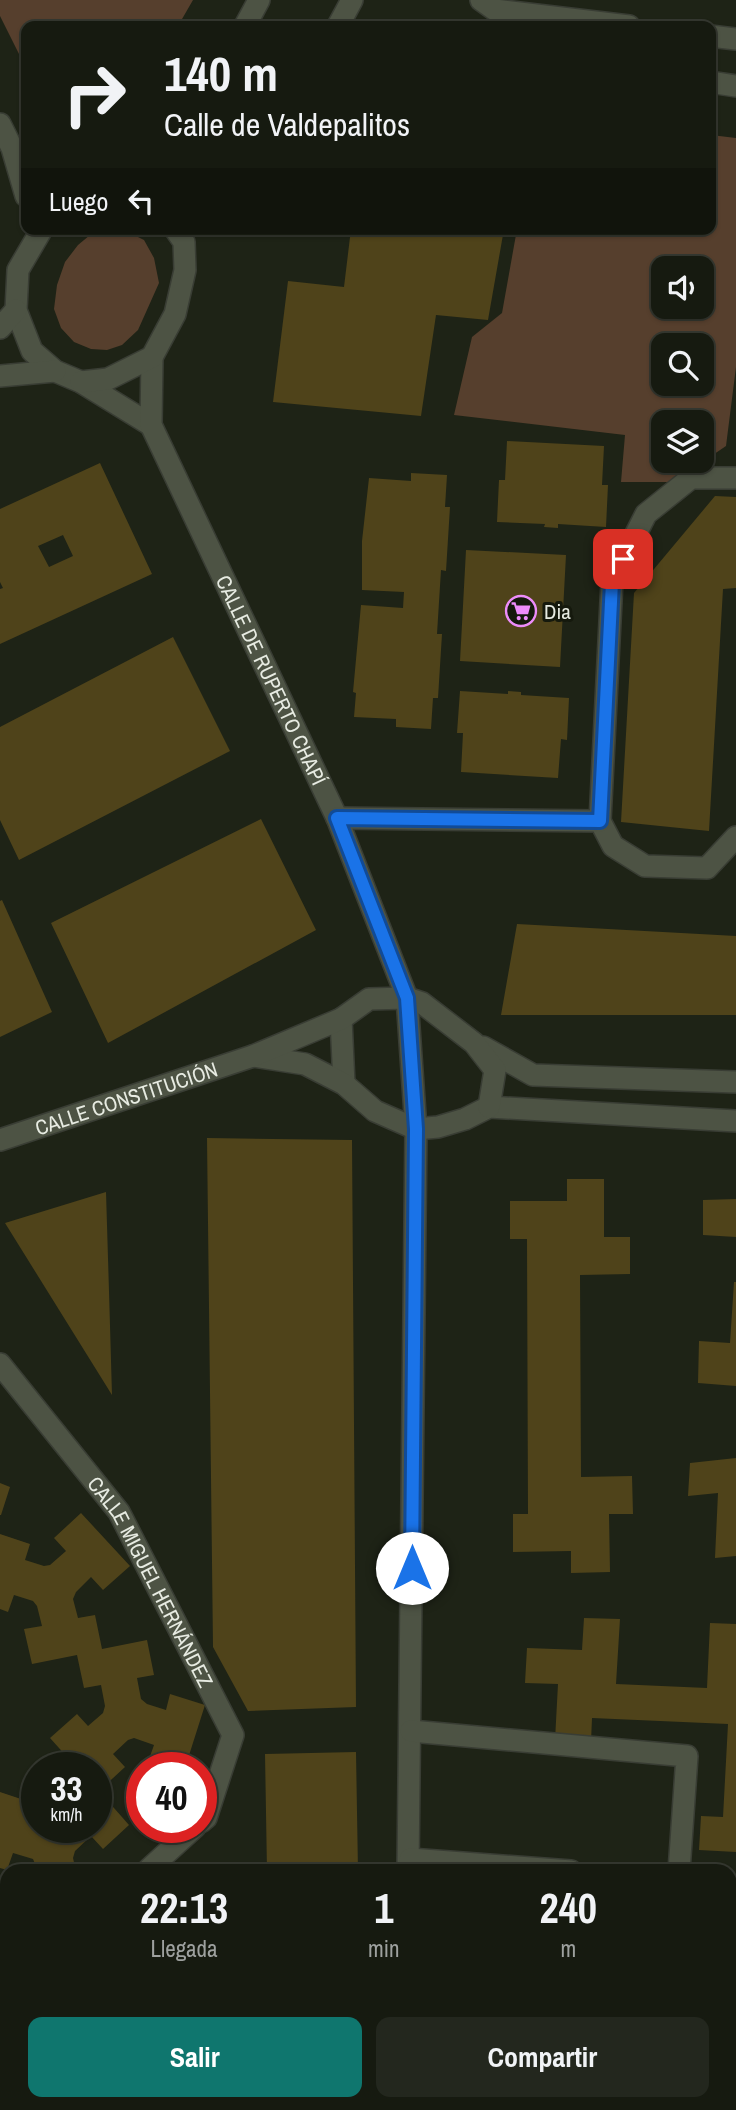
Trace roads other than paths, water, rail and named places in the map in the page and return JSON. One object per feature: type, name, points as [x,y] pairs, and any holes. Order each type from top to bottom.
[{"type":"street","points":[[247,21],[259,0]]},
{"type":"street","points":[[341,21],[352,0]]},
{"type":"street","points":[[481,0],[495,10],[587,21]]},
{"type":"street","points":[[716,37],[736,39]]},
{"type":"street","points":[[716,83],[736,86]]},
{"type":"street","points":[[0,124],[19,152]]},
{"type":"street","points":[[37,235],[18,270],[16,310],[32,351],[55,371],[81,382],[151,425]]},
{"type":"street","points":[[81,382],[108,379],[152,357],[175,314],[185,270],[184,235]]},
{"type":"street","points":[[0,328],[16,310]]},
{"type":"street","name":"CALLE DE RUPERTO CHAPÍ","points":[[152,357],[151,425],[337,818],[407,998],[416,1129],[410,1864]]},
{"type":"street","points":[[0,376],[55,371]]},
{"type":"street","points":[[736,478],[691,478],[646,514],[612,582],[600,821],[613,846],[645,866],[707,868],[736,836]]},
{"type":"street","points":[[337,818],[600,821]]},
{"type":"street","points":[[407,998],[422,1003],[474,1043],[533,1075],[736,1082]]},
{"type":"street","name":"CALLE CONSTITUCIÓN","points":[[0,1140],[253,1056],[341,1019],[369,999],[407,998]]},
{"type":"street","points":[[341,1019],[344,1084]]},
{"type":"street","points":[[474,1043],[495,1070],[489,1107]]},
{"type":"street","name":"CALLE CONSTITUCIÓN","points":[[253,1056],[305,1064],[344,1084],[375,1111],[416,1129]]},
{"type":"street","points":[[416,1129],[438,1127],[465,1119],[489,1107],[736,1121]]},
{"type":"street","name":"CALLE MIGUEL HERNÁNDEZ","points":[[0,1364],[119,1512],[233,1735],[217,1784]]},
{"type":"street","points":[[411,1731],[687,1756],[679,1864]]},
{"type":"street","points":[[154,1864],[177,1843]]},
{"type":"place","name":"Dia","points":[[521,611]]}]
